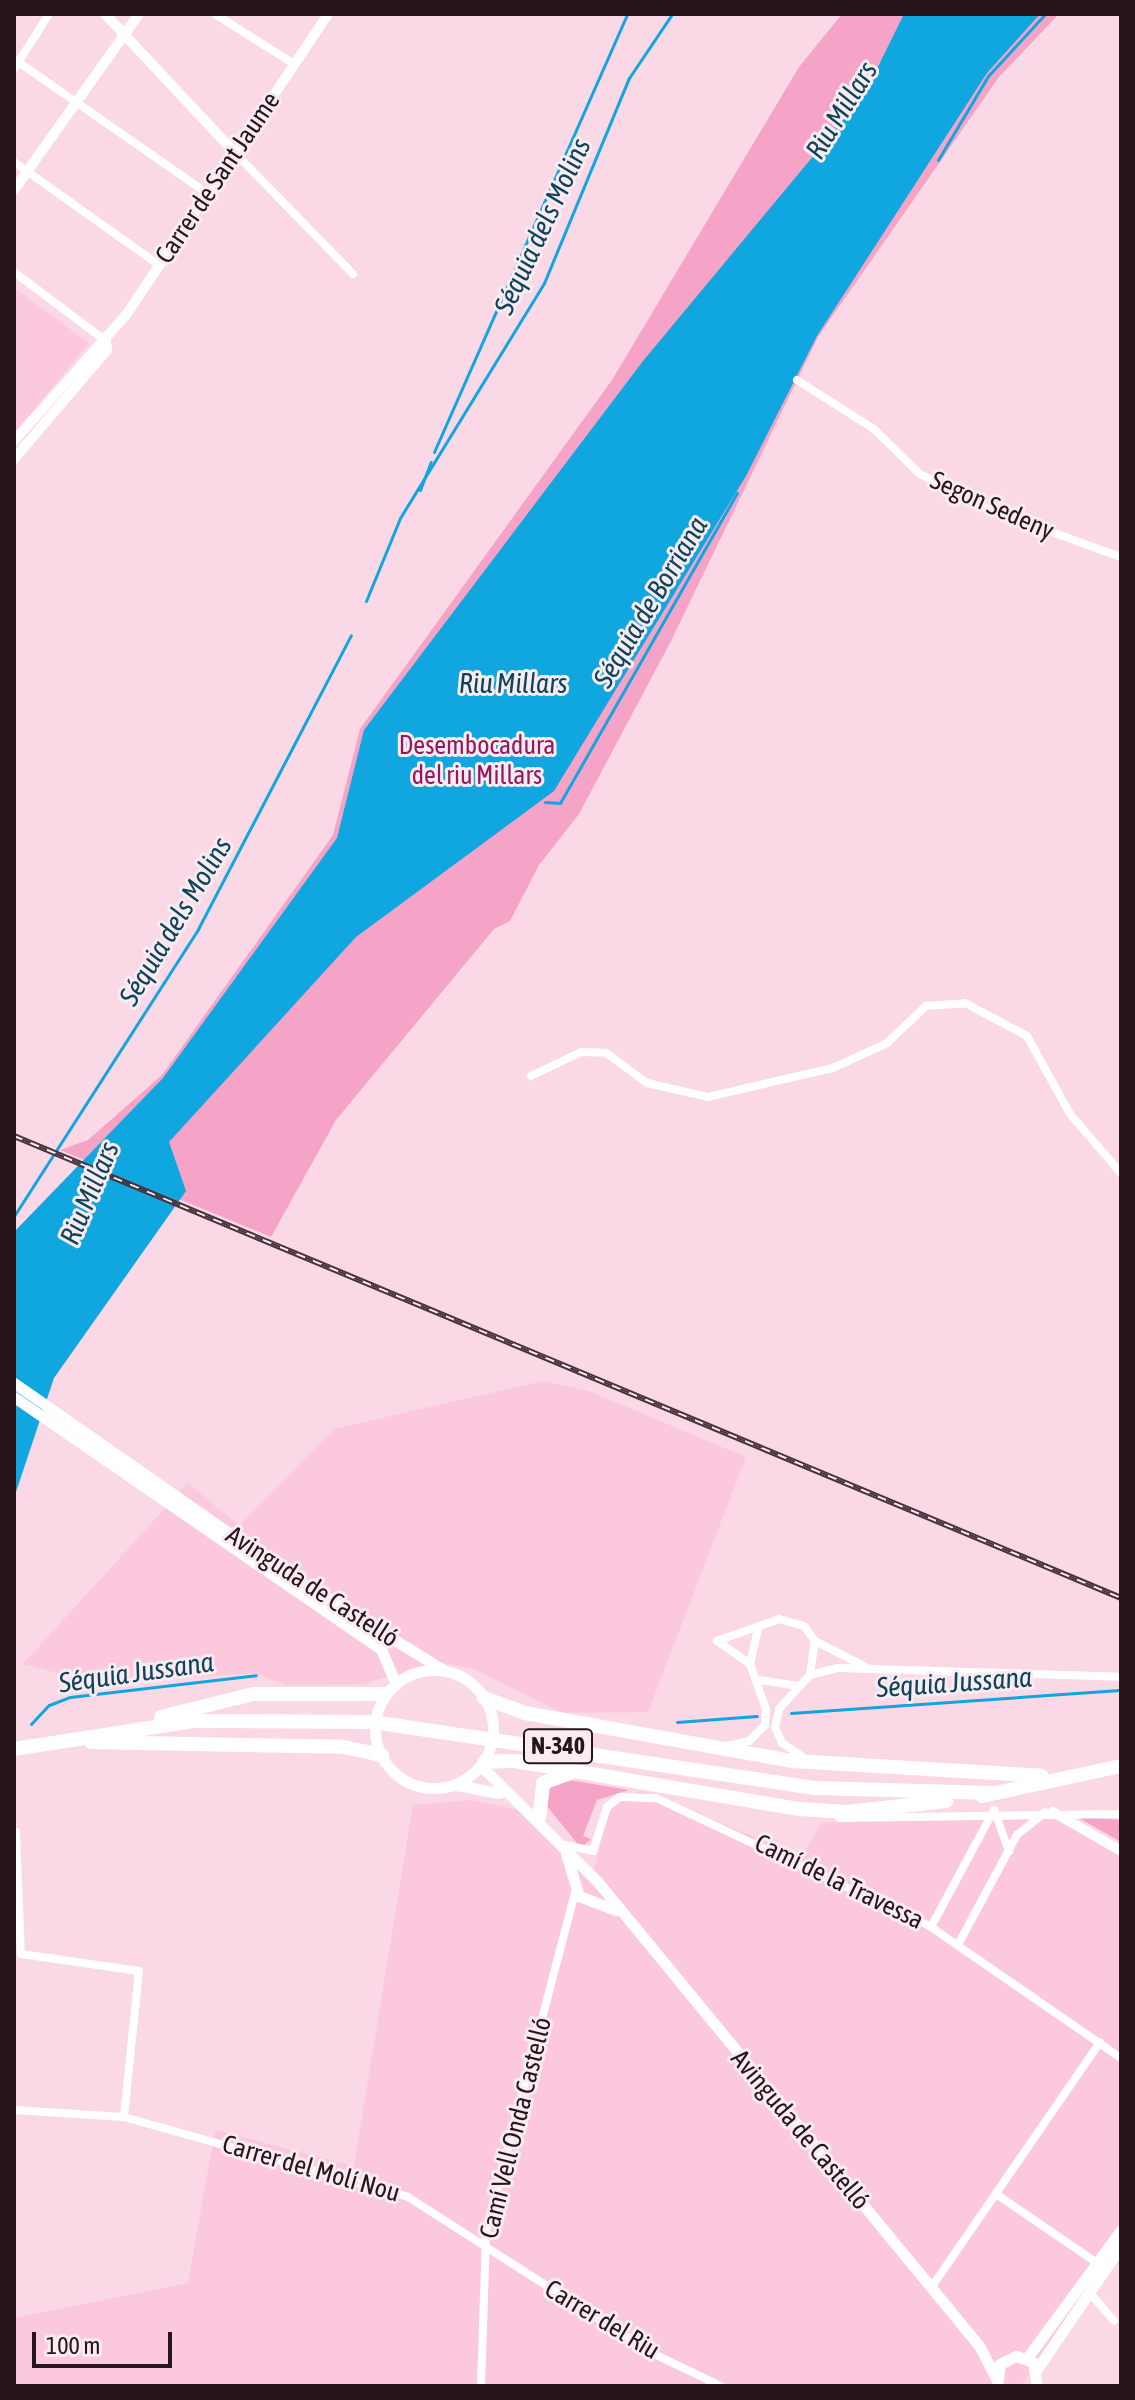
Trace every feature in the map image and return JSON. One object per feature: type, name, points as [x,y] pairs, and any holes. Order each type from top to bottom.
[{"type":"highway","points":[[122,1727],[253,1694],[387,1693]]},
{"type":"highway","points":[[484,1698],[525,1713],[684,1742],[815,1761],[1062,1780]]},
{"type":"highway","name":"N-340","points":[[14,1749],[122,1727],[373,1722],[816,1788],[992,1793],[1121,1766]]},
{"type":"highway","points":[[60,1738],[379,1748]]},
{"type":"highway","points":[[484,1761],[515,1761],[673,1791],[847,1812],[992,1793]]},
{"type":"highway","points":[[539,1818],[538,1795],[553,1776],[603,1778]]},
{"type":"main road","points":[[14,1383],[180,1505]]},
{"type":"main road","points":[[14,1397],[180,1505]]},
{"type":"main road","name":"Avinguda de Castelló","points":[[180,1505],[445,1671]]},
{"type":"main road","name":"Avinguda de Castelló","points":[[180,1505],[381,1649],[387,1693]]},
{"type":"main road","points":[[445,1671],[484,1698],[490,1715],[484,1761],[456,1785],[409,1783],[379,1748],[387,1693],[445,1671]]},
{"type":"main road","name":"Avinguda de Castelló","points":[[484,1761],[504,1794]]},
{"type":"main road","name":"Avinguda de Castelló","points":[[456,1785],[504,1794],[539,1818],[980,2347],[996,2381]]},
{"type":"main road","name":"Avinguda de Castelló","points":[[562,1844],[577,1886],[591,1900],[620,1912]]},
{"type":"main road","points":[[577,1886],[595,1882],[591,1900]]},
{"type":"main road","points":[[996,2381],[1005,2360],[1027,2358],[1121,2230]]},
{"type":"main road","points":[[1037,2386],[1037,2369],[1121,2246]]},
{"type":"main road","name":"Avinguda de Castelló","points":[[980,2347],[1005,2360]]},
{"type":"main road","points":[[1027,2358],[1037,2369]]},
{"type":"street","points":[[49,14],[16,63],[207,193]]},
{"type":"street","points":[[105,14],[353,274]]},
{"type":"street","points":[[14,190],[139,14]]},
{"type":"street","points":[[215,14],[294,64]]},
{"type":"street","name":"Carrer de Sant Jaume","points":[[14,441],[106,341],[328,14]]},
{"type":"street","points":[[14,162],[159,265]]},
{"type":"street","points":[[14,272],[106,341]]},
{"type":"street","name":"Carrer de Sant Jaume","points":[[14,459],[107,350],[106,341]]},
{"type":"street","name":"Segon Sedeny","points":[[797,380],[874,429],[920,474],[975,504],[1121,557]]},
{"type":"street","points":[[531,1076],[581,1052],[606,1053],[647,1083],[708,1097],[833,1068],[887,1043],[926,1006],[965,1003],[1027,1036],[1070,1114],[1121,1173]]},
{"type":"street","points":[[684,1742],[749,1741],[765,1725],[760,1680],[750,1664],[717,1641],[758,1630],[779,1619],[804,1626],[815,1641],[871,1669]]},
{"type":"street","points":[[750,1664],[758,1630]]},
{"type":"street","points":[[810,1675],[815,1641]]},
{"type":"street","points":[[815,1761],[794,1754],[775,1727],[796,1686],[810,1675],[871,1669],[1121,1677]]},
{"type":"street","points":[[760,1680],[796,1686]]},
{"type":"street","points":[[673,1791],[849,1819],[994,1810],[1121,1814]]},
{"type":"street","name":"Camí de la Travessa","points":[[562,1844],[593,1851],[607,1807],[640,1794],[931,1927],[959,1943],[1121,2058]]},
{"type":"street","points":[[994,1810],[1009,1851]]},
{"type":"street","points":[[931,1927],[994,1810]]},
{"type":"street","points":[[959,1943],[1025,1825],[1049,1812]]},
{"type":"street","points":[[1049,1812],[1121,1851]]},
{"type":"street","points":[[16,1832],[21,1954],[139,1971],[124,2117]]},
{"type":"street","name":"Camí Vell Onda Castelló","points":[[481,2386],[486,2248],[577,1886]]},
{"type":"street","name":"Camí Vell Onda Castelló","points":[[569,1920],[591,1900]]},
{"type":"street","points":[[931,2288],[1100,2042]]},
{"type":"street","name":"Carrer del Molí Nou","points":[[14,2110],[124,2117],[408,2197],[486,2248]]},
{"type":"street","points":[[996,2194],[1097,2263]]},
{"type":"street","name":"Carrer del Riu","points":[[486,2248],[652,2353],[721,2386]]},
{"type":"street","points":[[1089,2292],[1114,2321]]},
{"type":"shaded area","points":[[14,288],[89,343],[14,434]]},
{"type":"shaded area","points":[[543,1381],[589,1391],[746,1457],[648,1712],[563,1713],[471,1668],[436,1662],[363,1684],[287,1685],[254,1673],[96,1683],[23,1664],[188,1483],[239,1526],[334,1429]]},
{"type":"shaded area","points":[[640,1791],[802,1856],[822,1822],[997,1814],[1063,1820],[1121,1854],[1121,2234],[1021,2386],[14,2386],[14,2318],[188,2283],[215,2130],[354,2166],[413,1805],[471,1800],[524,1811],[594,1871],[609,1808]]},
{"type":"green space","name":"Desembocadura del riu Millars","points":[[842,14],[1059,14],[999,77],[818,337],[671,641],[579,814],[539,865],[510,921],[494,929],[336,1120],[271,1237],[60,1150],[88,1140],[162,1075],[333,835],[360,729],[612,380],[799,67]]},
{"type":"green space","points":[[569,1780],[629,1790],[597,1800],[583,1836],[591,1839],[581,1848],[546,1805],[550,1785]]},
{"type":"green space","points":[[1077,1817],[1121,1820],[1121,1842]]},
{"type":"water","name":"Riu Millars","points":[[904,14],[1040,14],[987,73],[817,336],[746,476],[554,791],[356,937],[169,1142],[186,1191],[54,1378],[14,1498],[14,1232],[163,1078],[337,838],[364,730],[643,361],[864,95]]},
{"type":"waterway","points":[[434,452],[627,14]]},
{"type":"waterway","name":"Séquia dels Molins","points":[[366,601],[400,518],[544,283],[629,78],[672,14]]},
{"type":"waterway","name":"Séquia de Borriana","points":[[938,160],[988,76],[1045,14]]},
{"type":"waterway","points":[[420,490],[431,462]]},
{"type":"waterway","name":"Séquia de Borriana","points":[[545,802],[560,803],[737,493]]},
{"type":"waterway","name":"Séquia dels Molins","points":[[14,1216],[198,929],[351,635]]},
{"type":"waterway","name":"Séquia Jussana","points":[[31,1724],[49,1705],[70,1697],[256,1675]]},
{"type":"waterway","name":"Séquia Jussana","points":[[791,1713],[1119,1690]]},
{"type":"waterway","name":"Séquia Jussana","points":[[677,1722],[757,1716]]},
{"type":"railway","points":[[14,1136],[1121,1598]]}]
